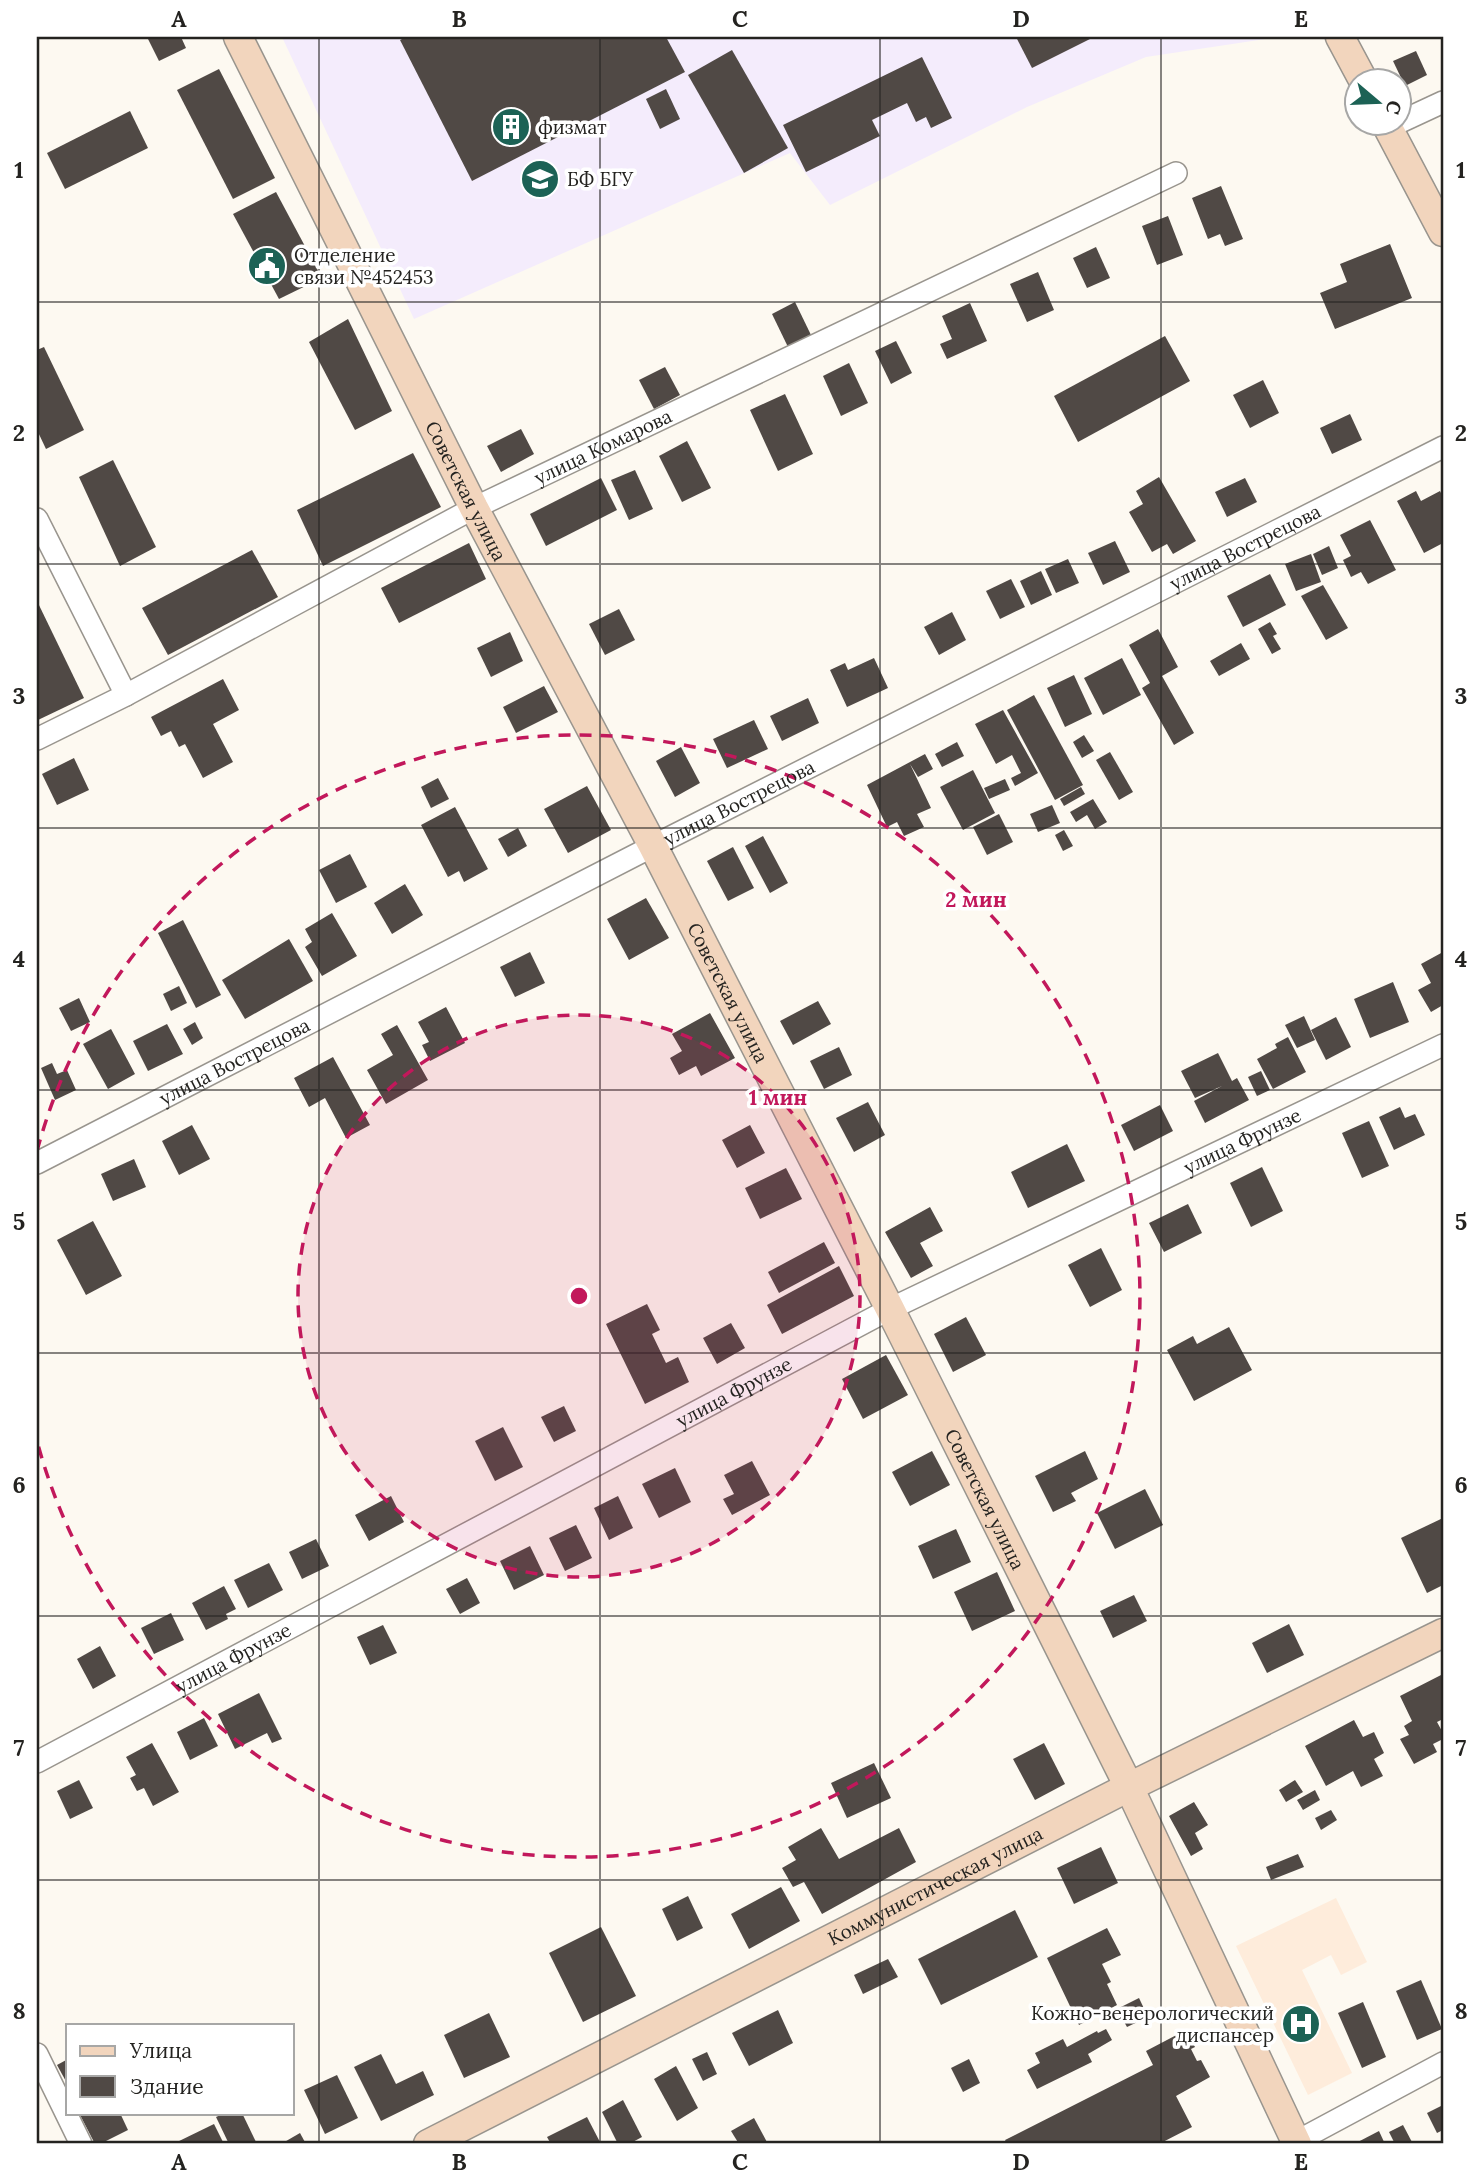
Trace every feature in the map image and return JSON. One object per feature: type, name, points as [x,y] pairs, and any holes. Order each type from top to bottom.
[{"type":"street","name":"Советская улица","points":[[238,37],[474,508],[653,846],[890,1309],[1129,1787],[1295,2144]]},
{"type":"street","points":[[1340,37],[1356,66]]},
{"type":"street","points":[[1414,115],[1443,102]]},
{"type":"street","points":[[1399,136],[1443,232]]},
{"type":"street","name":"улица Комарова","points":[[37,739],[125,695],[474,508],[1176,173]]},
{"type":"street","name":"улица Вострецова","points":[[37,1163],[653,846],[1443,447]]},
{"type":"street","points":[[37,520],[125,695]]},
{"type":"street","name":"улица Фрунзе","points":[[37,1762],[890,1309],[1443,1045]]},
{"type":"street","name":"Коммунистическая улица","points":[[428,2144],[1129,1787],[1443,1633]]},
{"type":"street","points":[[37,2054],[66,2113]]},
{"type":"street","points":[[1295,2144],[1443,2063]]},
{"type":"street","points":[[66,2114],[81,2144]]},
{"type":"shaded area","name":"БФ БГУ","points":[[282,37],[1279,37],[1146,57],[1027,107],[830,205],[790,153],[414,319]]},
{"type":"shaded area","name":"Кожно-венерологический диспансер","points":[[1336,1898],[1367,1962],[1341,1975],[1331,1955],[1302,1970],[1352,2073],[1308,2095],[1236,1946]]},
{"type":"building","points":[[147,37],[181,37],[186,48],[159,61]]},
{"type":"building","name":"физмат","points":[[406,37],[666,37],[685,72],[472,181],[400,40]]},
{"type":"building","points":[[1016,37],[1094,37],[1032,68]]},
{"type":"building","points":[[732,50],[788,148],[744,173],[688,75]]},
{"type":"building","points":[[1416,51],[1427,75],[1414,82],[1414,66],[1395,66],[1393,61]]},
{"type":"building","points":[[922,57],[952,118],[931,128],[926,117],[916,122],[907,103],[872,120],[880,136],[806,172],[783,125]]},
{"type":"building","points":[[219,69],[275,178],[233,199],[177,90]]},
{"type":"building","points":[[666,89],[680,119],[660,129],[646,99]]},
{"type":"building","points":[[130,111],[148,148],[65,189],[47,153]]},
{"type":"building","points":[[1221,186],[1243,239],[1225,246],[1220,234],[1208,239],[1192,198]]},
{"type":"building","points":[[276,192],[322,278],[279,299],[233,214]]},
{"type":"building","points":[[1168,216],[1183,255],[1157,265],[1142,226]]},
{"type":"building","points":[[1390,244],[1412,298],[1335,329],[1320,293],[1347,282],[1340,264]]},
{"type":"building","points":[[1096,247],[1110,278],[1087,288],[1073,258]]},
{"type":"building","points":[[1038,272],[1054,310],[1027,322],[1010,284]]},
{"type":"building","points":[[795,302],[811,335],[788,347],[772,314]]},
{"type":"building","points":[[970,303],[987,341],[947,359],[940,344],[952,339],[942,316]]},
{"type":"building","points":[[348,319],[392,411],[355,430],[309,342]]},
{"type":"building","points":[[1165,336],[1190,381],[1078,442],[1054,396]]},
{"type":"building","points":[[896,341],[912,373],[891,384],[875,351]]},
{"type":"building","points":[[44,347],[84,430],[46,449],[37,430],[37,350]]},
{"type":"building","points":[[849,363],[868,403],[841,416],[823,376]]},
{"type":"building","points":[[665,367],[680,395],[654,409],[639,380]]},
{"type":"building","points":[[1263,380],[1279,413],[1250,428],[1233,395]]},
{"type":"building","points":[[785,394],[813,454],[778,471],[750,410]]},
{"type":"building","points":[[1350,414],[1362,440],[1332,454],[1320,428]]},
{"type":"building","points":[[521,429],[534,454],[501,472],[487,446]]},
{"type":"building","points":[[687,441],[711,488],[682,502],[659,456]]},
{"type":"building","points":[[413,453],[441,507],[323,566],[297,510]]},
{"type":"building","points":[[113,460],[156,547],[120,566],[79,477]]},
{"type":"building","points":[[635,470],[653,509],[629,520],[611,480]]},
{"type":"building","points":[[1159,477],[1196,541],[1173,554],[1167,544],[1152,552],[1129,512],[1143,504],[1136,491]]},
{"type":"building","points":[[601,478],[617,510],[546,546],[530,514]]},
{"type":"building","points":[[1245,478],[1257,502],[1227,517],[1215,492]]},
{"type":"building","points":[[1416,491],[1421,501],[1440,491],[1443,497],[1443,543],[1424,553],[1397,501]]},
{"type":"building","points":[[1370,520],[1396,570],[1368,584],[1361,572],[1351,577],[1343,560],[1351,556],[1340,535]]},
{"type":"building","points":[[1115,541],[1130,572],[1103,585],[1088,553]]},
{"type":"building","points":[[469,543],[486,579],[399,623],[381,588]]},
{"type":"building","points":[[1329,546],[1338,568],[1322,575],[1313,554]]},
{"type":"building","points":[[252,550],[278,597],[168,655],[142,608]]},
{"type":"building","points":[[1311,554],[1321,582],[1296,591],[1285,564]]},
{"type":"building","points":[[1068,559],[1079,583],[1056,593],[1045,569]]},
{"type":"building","points":[[1041,571],[1052,595],[1031,605],[1020,581]]},
{"type":"building","points":[[1270,574],[1286,605],[1243,627],[1227,596]]},
{"type":"building","points":[[1011,579],[1025,607],[1000,619],[986,591]]},
{"type":"building","points":[[1323,585],[1348,628],[1326,640],[1301,596]]},
{"type":"building","points":[[37,601],[84,698],[38,720],[37,718]]},
{"type":"building","points":[[619,609],[635,640],[605,655],[589,624]]},
{"type":"building","points":[[952,612],[966,640],[939,655],[924,627]]},
{"type":"building","points":[[1270,622],[1277,634],[1273,636],[1281,649],[1272,654],[1258,629]]},
{"type":"building","points":[[1158,629],[1178,667],[1162,676],[1194,733],[1174,745],[1142,688],[1150,683],[1129,645]]},
{"type":"building","points":[[510,632],[523,661],[491,677],[477,648]]},
{"type":"building","points":[[1241,643],[1250,659],[1219,676],[1210,661]]},
{"type":"building","points":[[874,658],[888,688],[847,707],[830,670],[845,663],[848,670]]},
{"type":"building","points":[[1122,658],[1141,695],[1103,715],[1084,678]]},
{"type":"building","points":[[1074,675],[1092,714],[1065,727],[1047,688]]},
{"type":"building","points":[[223,679],[239,710],[213,724],[233,762],[203,778],[185,744],[179,747],[171,731],[161,736],[151,717]]},
{"type":"building","points":[[544,686],[558,712],[516,733],[503,707]]},
{"type":"building","points":[[1034,695],[1083,785],[1055,800],[1007,710]]},
{"type":"building","points":[[808,698],[819,723],[782,741],[770,716]]},
{"type":"building","points":[[1003,710],[1038,773],[1015,786],[1011,778],[1021,773],[1012,755],[996,764],[975,724]]},
{"type":"building","points":[[754,720],[768,749],[727,768],[713,739]]},
{"type":"building","points":[[1084,735],[1094,751],[1082,758],[1073,742]]},
{"type":"building","points":[[957,742],[964,756],[942,767],[935,754]]},
{"type":"building","points":[[681,747],[700,783],[675,797],[656,761]]},
{"type":"building","points":[[1110,752],[1133,792],[1119,800],[1096,760]]},
{"type":"building","points":[[925,754],[933,769],[918,777],[910,764],[931,808],[917,814],[924,827],[904,836],[897,822],[887,827],[867,785]]},
{"type":"building","points":[[74,758],[89,790],[57,805],[42,774]]},
{"type":"building","points":[[973,770],[995,813],[963,830],[940,787]]},
{"type":"building","points":[[438,778],[449,799],[431,808],[421,787]]},
{"type":"building","points":[[1005,779],[1010,790],[989,799],[984,788]]},
{"type":"building","points":[[587,786],[611,830],[568,853],[544,809]]},
{"type":"building","points":[[1081,787],[1085,794],[1064,806],[1060,799]]},
{"type":"building","points":[[1093,799],[1107,822],[1095,829],[1087,815],[1076,822],[1070,812]]},
{"type":"building","points":[[1052,805],[1060,823],[1038,832],[1030,814]]},
{"type":"building","points":[[455,807],[488,869],[464,882],[459,871],[448,877],[421,825]]},
{"type":"building","points":[[999,814],[1013,842],[987,855],[973,827]]},
{"type":"building","points":[[518,828],[527,846],[508,857],[498,839]]},
{"type":"building","points":[[1064,830],[1073,846],[1063,851],[1055,835]]},
{"type":"building","points":[[763,836],[788,883],[770,893],[745,846]]},
{"type":"building","points":[[733,847],[754,888],[728,901],[707,861]]},
{"type":"building","points":[[350,854],[367,887],[336,903],[319,870]]},
{"type":"building","points":[[405,884],[423,915],[392,934],[374,903]]},
{"type":"building","points":[[646,898],[669,938],[629,960],[607,919]]},
{"type":"building","points":[[332,913],[357,956],[322,976],[305,947],[312,942],[305,929]]},
{"type":"building","points":[[183,920],[221,995],[196,1008],[158,933]]},
{"type":"building","points":[[289,939],[313,981],[245,1019],[222,980]]},
{"type":"building","points":[[530,952],[545,983],[515,997],[500,967]]},
{"type":"building","points":[[1443,952],[1443,1005],[1431,1012],[1418,990],[1431,983],[1421,964]]},
{"type":"building","points":[[1393,982],[1409,1022],[1370,1038],[1354,999]]},
{"type":"building","points":[[179,986],[187,1003],[171,1011],[163,994]]},
{"type":"building","points":[[79,998],[90,1022],[71,1031],[59,1008]]},
{"type":"building","points":[[818,1001],[831,1024],[793,1045],[780,1021]]},
{"type":"building","points":[[446,1007],[465,1043],[430,1061],[422,1045],[429,1042],[418,1022]]},
{"type":"building","points":[[710,1013],[735,1058],[701,1076],[696,1066],[679,1075],[670,1058],[682,1051],[672,1034]]},
{"type":"building","points":[[1304,1016],[1315,1040],[1297,1048],[1285,1025]]},
{"type":"building","points":[[1336,1017],[1351,1047],[1326,1060],[1311,1030]]},
{"type":"building","points":[[195,1022],[203,1038],[192,1045],[183,1029]]},
{"type":"building","points":[[167,1024],[183,1054],[148,1071],[133,1041]]},
{"type":"building","points":[[397,1025],[428,1080],[386,1104],[367,1070],[393,1055],[381,1034]]},
{"type":"building","points":[[111,1029],[135,1074],[108,1089],[83,1044]]},
{"type":"building","points":[[1288,1037],[1306,1072],[1273,1089],[1257,1059],[1277,1048],[1275,1044]]},
{"type":"building","points":[[839,1047],[852,1075],[824,1089],[810,1061]]},
{"type":"building","points":[[1218,1053],[1232,1081],[1237,1078],[1249,1100],[1205,1123],[1194,1101],[1222,1086],[1195,1098],[1181,1071]]},
{"type":"building","points":[[333,1057],[370,1125],[346,1138],[325,1098],[309,1107],[294,1078]]},
{"type":"building","points":[[52,1063],[57,1074],[67,1070],[76,1090],[55,1100],[41,1068]]},
{"type":"building","points":[[1261,1071],[1270,1090],[1257,1096],[1248,1077]]},
{"type":"building","points":[[868,1102],[885,1135],[854,1152],[836,1118]]},
{"type":"building","points":[[1160,1105],[1173,1131],[1134,1151],[1121,1125]]},
{"type":"building","points":[[1400,1107],[1405,1118],[1415,1114],[1425,1135],[1394,1150],[1379,1117]]},
{"type":"building","points":[[1369,1121],[1389,1166],[1362,1178],[1342,1133]]},
{"type":"building","points":[[192,1125],[210,1159],[179,1175],[162,1141]]},
{"type":"building","points":[[750,1125],[765,1153],[737,1168],[722,1140]]},
{"type":"building","points":[[1067,1144],[1085,1181],[1028,1208],[1011,1172]]},
{"type":"building","points":[[134,1159],[146,1187],[113,1201],[101,1174]]},
{"type":"building","points":[[1262,1167],[1283,1211],[1251,1227],[1230,1183]]},
{"type":"building","points":[[786,1168],[802,1199],[760,1219],[745,1188]]},
{"type":"building","points":[[1188,1204],[1202,1233],[1164,1252],[1149,1223]]},
{"type":"building","points":[[930,1207],[943,1231],[920,1243],[933,1266],[911,1278],[885,1232]]},
{"type":"building","points":[[93,1221],[122,1276],[86,1295],[57,1240]]},
{"type":"building","points":[[824,1242],[835,1263],[779,1293],[768,1272]]},
{"type":"building","points":[[1101,1248],[1122,1290],[1090,1307],[1068,1265]]},
{"type":"building","points":[[839,1266],[854,1296],[782,1334],[767,1305]]},
{"type":"building","points":[[647,1304],[660,1330],[652,1334],[666,1363],[678,1357],[689,1382],[645,1404],[606,1324]]},
{"type":"building","points":[[966,1317],[986,1355],[953,1372],[934,1334]]},
{"type":"building","points":[[731,1323],[745,1348],[717,1364],[703,1338]]},
{"type":"building","points":[[1229,1327],[1252,1370],[1194,1401],[1167,1350],[1193,1336],[1197,1344]]},
{"type":"building","points":[[886,1355],[908,1395],[863,1419],[842,1379]]},
{"type":"building","points":[[564,1406],[576,1431],[554,1442],[541,1417]]},
{"type":"building","points":[[503,1427],[523,1467],[495,1481],[475,1441]]},
{"type":"building","points":[[932,1451],[950,1485],[910,1506],[892,1472]]},
{"type":"building","points":[[1085,1451],[1098,1479],[1071,1493],[1076,1501],[1053,1512],[1035,1476]]},
{"type":"building","points":[[752,1461],[770,1495],[732,1515],[723,1499],[734,1494],[724,1475]]},
{"type":"building","points":[[675,1468],[691,1502],[659,1518],[642,1484]]},
{"type":"building","points":[[1145,1489],[1163,1525],[1115,1549],[1097,1513]]},
{"type":"building","points":[[391,1496],[404,1522],[369,1541],[355,1515]]},
{"type":"building","points":[[618,1496],[633,1528],[609,1540],[594,1508]]},
{"type":"building","points":[[1443,1518],[1443,1585],[1427,1593],[1401,1538]]},
{"type":"building","points":[[576,1525],[592,1558],[565,1571],[549,1538]]},
{"type":"building","points":[[956,1529],[971,1562],[933,1579],[918,1546]]},
{"type":"building","points":[[316,1539],[329,1566],[302,1579],[289,1552]]},
{"type":"building","points":[[530,1546],[544,1575],[514,1590],[500,1561]]},
{"type":"building","points":[[269,1563],[283,1590],[248,1608],[234,1580]]},
{"type":"building","points":[[997,1572],[1015,1611],[972,1631],[954,1592]]},
{"type":"building","points":[[467,1578],[480,1603],[460,1614],[446,1589]]},
{"type":"building","points":[[224,1586],[236,1609],[226,1614],[228,1619],[206,1630],[192,1603]]},
{"type":"building","points":[[1134,1595],[1147,1621],[1113,1638],[1100,1611]]},
{"type":"building","points":[[171,1613],[184,1640],[154,1654],[141,1628]]},
{"type":"building","points":[[1289,1624],[1304,1655],[1267,1673],[1252,1643]]},
{"type":"building","points":[[383,1625],[397,1653],[370,1665],[357,1637]]},
{"type":"building","points":[[100,1646],[116,1676],[93,1689],[77,1659]]},
{"type":"building","points":[[1443,1674],[1443,1719],[1437,1722],[1443,1739],[1433,1744],[1437,1752],[1414,1764],[1400,1739],[1409,1735],[1404,1726],[1412,1721],[1400,1696]]},
{"type":"building","points":[[259,1693],[282,1739],[272,1743],[267,1733],[235,1749],[218,1714]]},
{"type":"building","points":[[204,1718],[218,1746],[190,1760],[177,1732]]},
{"type":"building","points":[[1354,1720],[1363,1737],[1374,1732],[1384,1753],[1374,1759],[1383,1776],[1361,1787],[1353,1771],[1326,1786],[1305,1746]]},
{"type":"building","points":[[152,1743],[179,1792],[153,1806],[144,1788],[137,1791],[130,1778],[136,1775],[126,1757]]},
{"type":"building","points":[[1044,1743],[1065,1784],[1035,1800],[1013,1759]]},
{"type":"building","points":[[874,1763],[891,1798],[847,1818],[831,1783]]},
{"type":"building","points":[[79,1780],[93,1808],[70,1819],[57,1791]]},
{"type":"building","points":[[1295,1780],[1303,1792],[1286,1802],[1279,1790]]},
{"type":"building","points":[[1315,1790],[1320,1800],[1303,1810],[1297,1800]]},
{"type":"building","points":[[1194,1802],[1208,1825],[1195,1833],[1203,1849],[1191,1856],[1169,1816]]},
{"type":"building","points":[[1331,1810],[1337,1820],[1321,1830],[1315,1818]]},
{"type":"building","points":[[821,1828],[839,1859],[899,1828],[916,1862],[822,1914],[804,1882],[793,1887],[782,1868],[796,1860],[788,1847]]},
{"type":"building","points":[[1101,1847],[1118,1883],[1074,1904],[1057,1868]]},
{"type":"building","points":[[1298,1854],[1304,1867],[1271,1880],[1266,1867]]},
{"type":"building","points":[[781,1887],[800,1921],[749,1949],[731,1914]]},
{"type":"building","points":[[688,1896],[703,1928],[677,1941],[662,1909]]},
{"type":"building","points":[[1015,1910],[1038,1957],[941,2005],[918,1959]]},
{"type":"building","points":[[601,1927],[636,1996],[583,2022],[549,1953]]},
{"type":"building","points":[[1107,1928],[1121,1955],[1102,1964],[1111,1982],[1107,1984],[1117,2005],[1079,2025],[1047,1958]]},
{"type":"building","points":[[888,1959],[898,1977],[863,1994],[854,1975]]},
{"type":"building","points":[[1421,1980],[1442,2029],[1417,2040],[1396,1991]]},
{"type":"building","points":[[1139,1998],[1148,2017],[1127,2027],[1117,2009]]},
{"type":"building","points":[[1363,2002],[1386,2057],[1362,2068],[1338,2013]]},
{"type":"building","points":[[778,2010],[793,2043],[749,2066],[732,2033]]},
{"type":"building","points":[[489,2013],[510,2057],[464,2078],[444,2035]]},
{"type":"building","points":[[1106,2029],[1112,2040],[1088,2054],[1092,2062],[1037,2089],[1027,2070],[1040,2063],[1035,2053],[1063,2039],[1067,2047]]},
{"type":"building","points":[[1186,2030],[1195,2047],[1191,2049],[1197,2061],[1201,2060],[1210,2077],[1176,2096],[1192,2127],[1159,2144],[1007,2144],[1005,2140],[1153,2065],[1146,2051]]},
{"type":"building","points":[[707,2052],[717,2074],[703,2081],[692,2059]]},
{"type":"building","points":[[381,2054],[396,2084],[423,2071],[434,2095],[381,2121],[354,2067]]},
{"type":"building","points":[[969,2059],[980,2083],[963,2092],[951,2068]]},
{"type":"building","points":[[66,2060],[66,2081],[57,2065]]},
{"type":"building","points":[[676,2066],[698,2108],[677,2121],[654,2079]]},
{"type":"building","points":[[337,2075],[358,2118],[325,2134],[304,2090]]},
{"type":"building","points":[[623,2100],[642,2137],[629,2144],[618,2144],[602,2112]]},
{"type":"building","points":[[1443,2105],[1443,2130],[1437,2133],[1427,2113]]},
{"type":"building","points":[[80,2114],[120,2114],[128,2130],[95,2144]]},
{"type":"building","points":[[223,2114],[242,2114],[257,2144],[229,2144],[216,2117]]},
{"type":"building","points":[[587,2117],[601,2144],[551,2144],[547,2137]]},
{"type":"building","points":[[754,2118],[768,2144],[739,2144],[731,2131]]},
{"type":"building","points":[[214,2124],[224,2144],[173,2144]]},
{"type":"building","points":[[1403,2125],[1413,2144],[1395,2144],[1389,2132]]},
{"type":"building","points":[[1379,2131],[1385,2144],[1354,2144]]},
{"type":"building","points":[[300,2133],[306,2144],[281,2144]]},
{"type":"place","name":"физмат","points":[[511,127]]},
{"type":"place","name":"БФ БГУ","points":[[540,179]]},
{"type":"place","name":"Отделение связи №452453","points":[[267,266]]},
{"type":"place","name":"Кожно-венерологический диспансер","points":[[1301,2024]]}]
